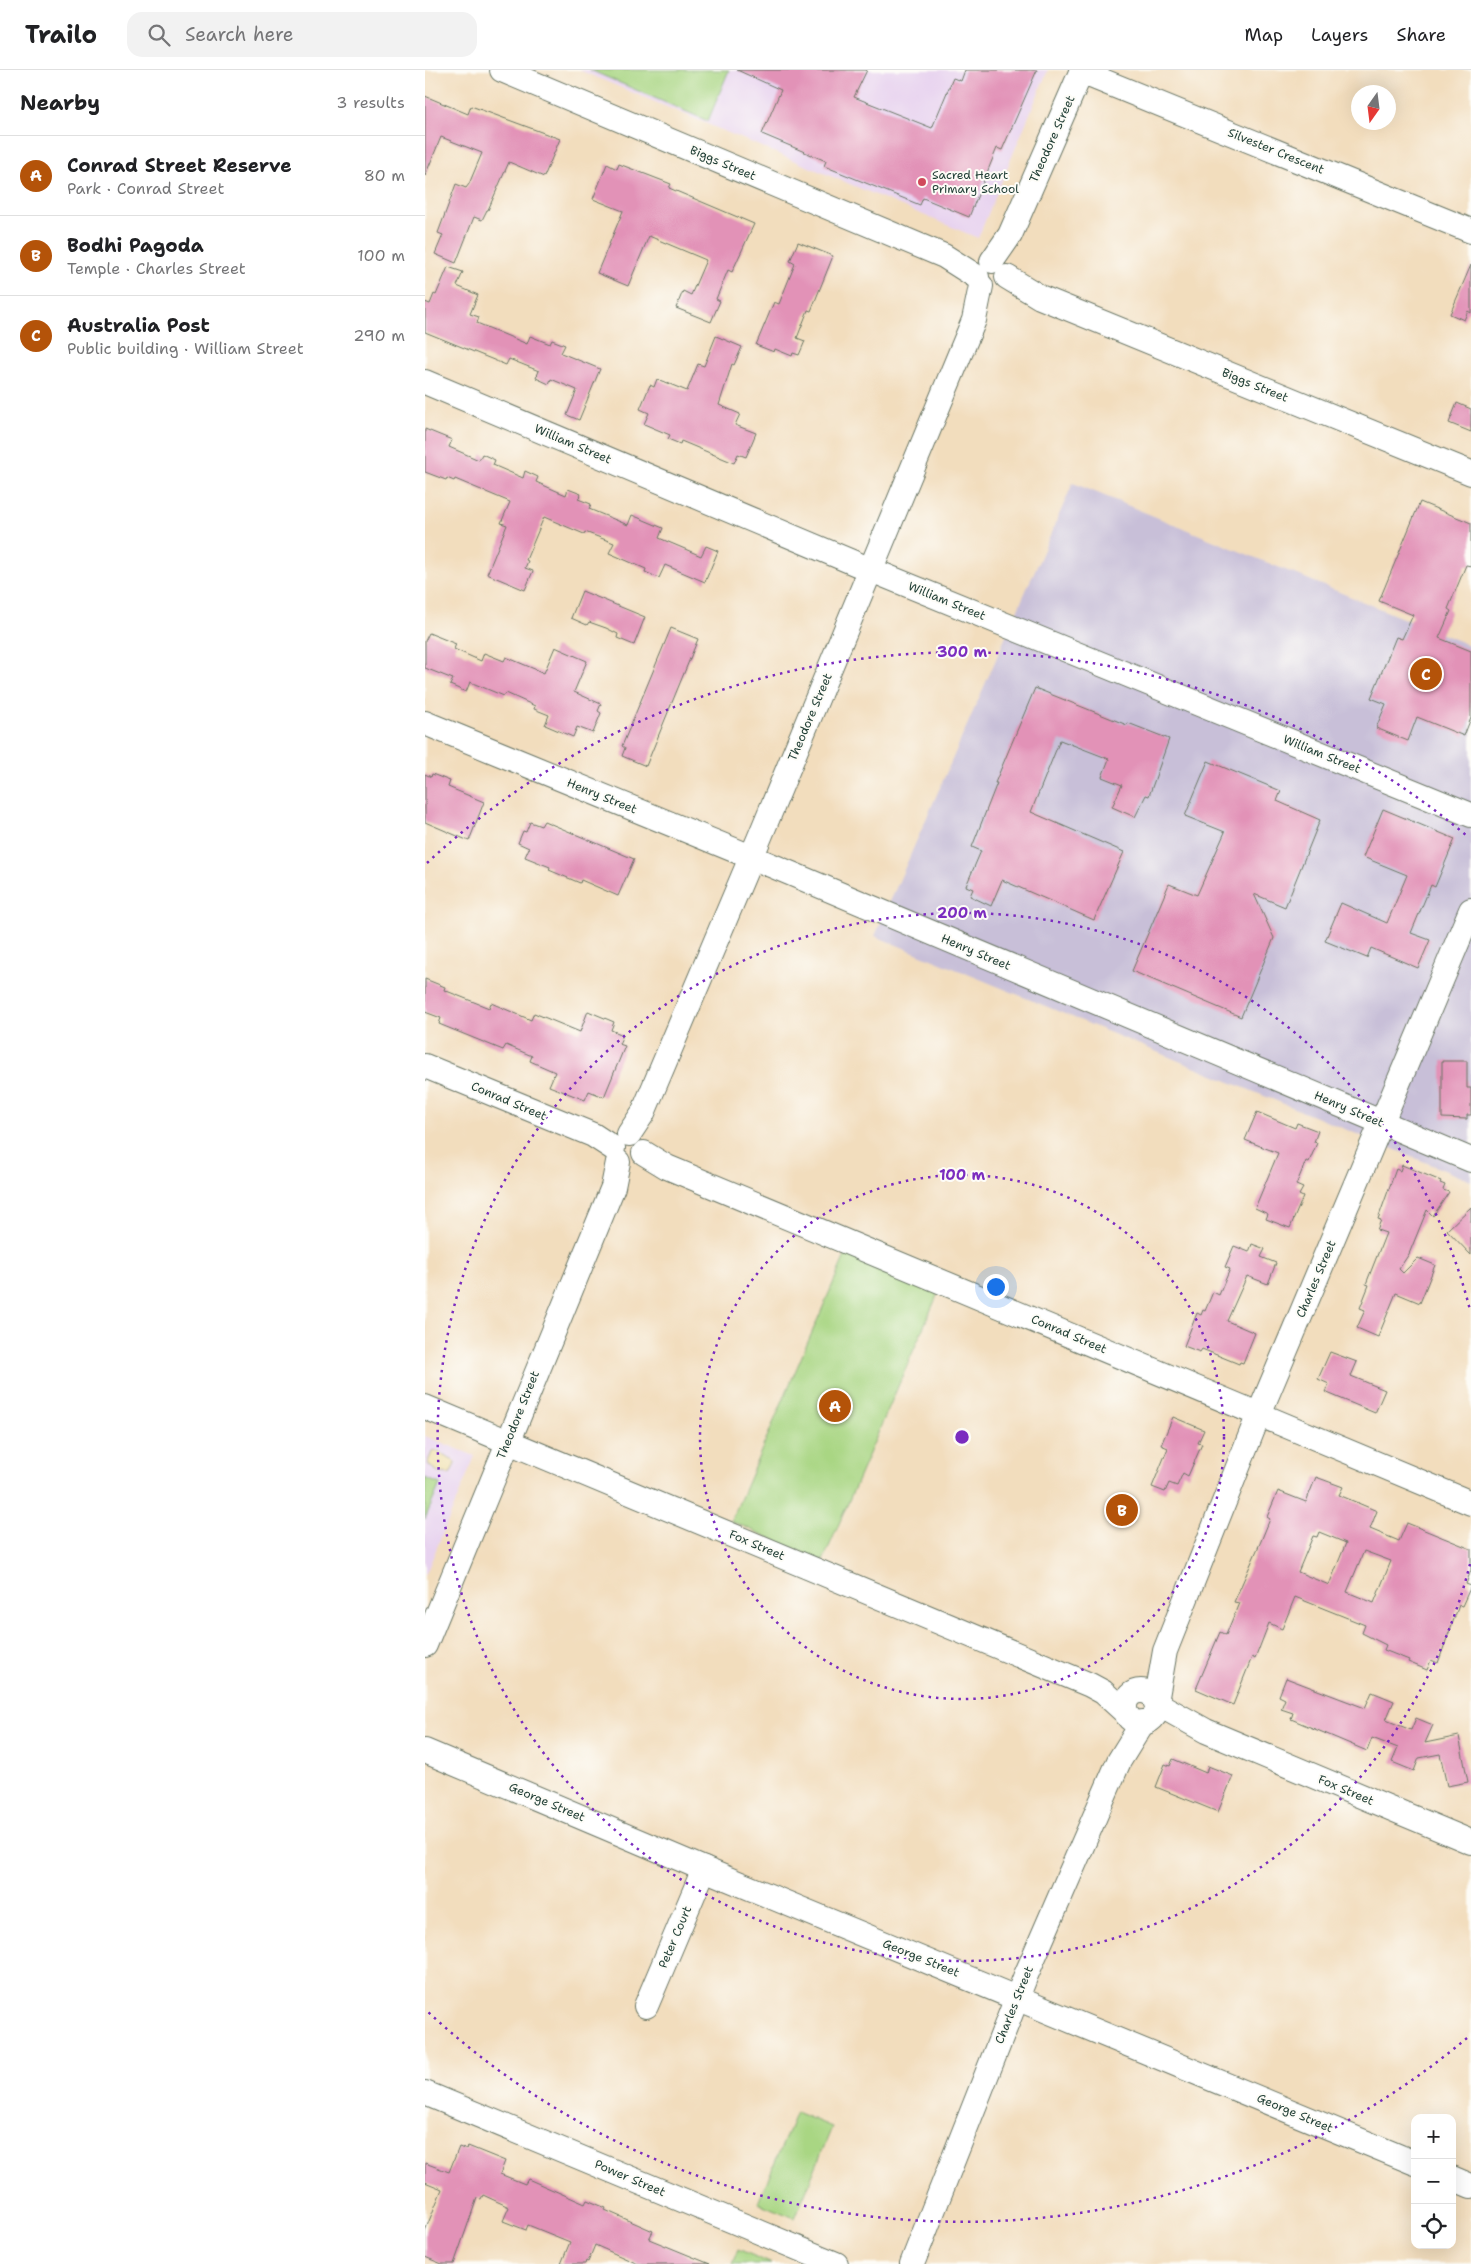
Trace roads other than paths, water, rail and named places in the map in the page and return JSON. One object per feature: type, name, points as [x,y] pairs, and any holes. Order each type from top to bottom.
[{"type":"street","name":"Biggs Street","points":[[502,70],[1040,297],[1471,473]]},
{"type":"street","name":"Silvester Crescent","points":[[1082,71],[1471,231]]},
{"type":"street","name":"Theodore Street","points":[[425,1644],[643,1113],[992,276],[1082,71]]},
{"type":"street","name":"William Street","points":[[425,382],[871,570],[1471,815]]},
{"type":"street","name":"Henry Street","points":[[425,723],[751,857],[1471,1160]]},
{"type":"street","name":"Charles Street","points":[[912,2260],[1017,1997],[1119,1761],[1259,1414],[1471,910]]},
{"type":"street","name":"Conrad Street","points":[[425,1066],[1471,1503]]},
{"type":"street","name":"Fox Street","points":[[425,1406],[1141,1707],[1221,1738],[1471,1842]]},
{"type":"street","name":"George Street","points":[[426,1751],[705,1869],[1411,2160]]},
{"type":"street","name":"Peter Court","points":[[646,2006],[705,1869]]},
{"type":"street","name":"Power Street","points":[[425,2093],[835,2264]]},
{"type":"street","points":[[1456,2180],[1471,2186]]},
{"type":"place","name":"Sacred Heart Primary School","points":[[922,182]]},
{"type":"place","name":"Australia Post","points":[[1426,674]]},
{"type":"place","name":"Conrad Street Reserve","points":[[835,1406]]},
{"type":"place","name":"Bodhi Pagoda","points":[[1122,1510]]}]
